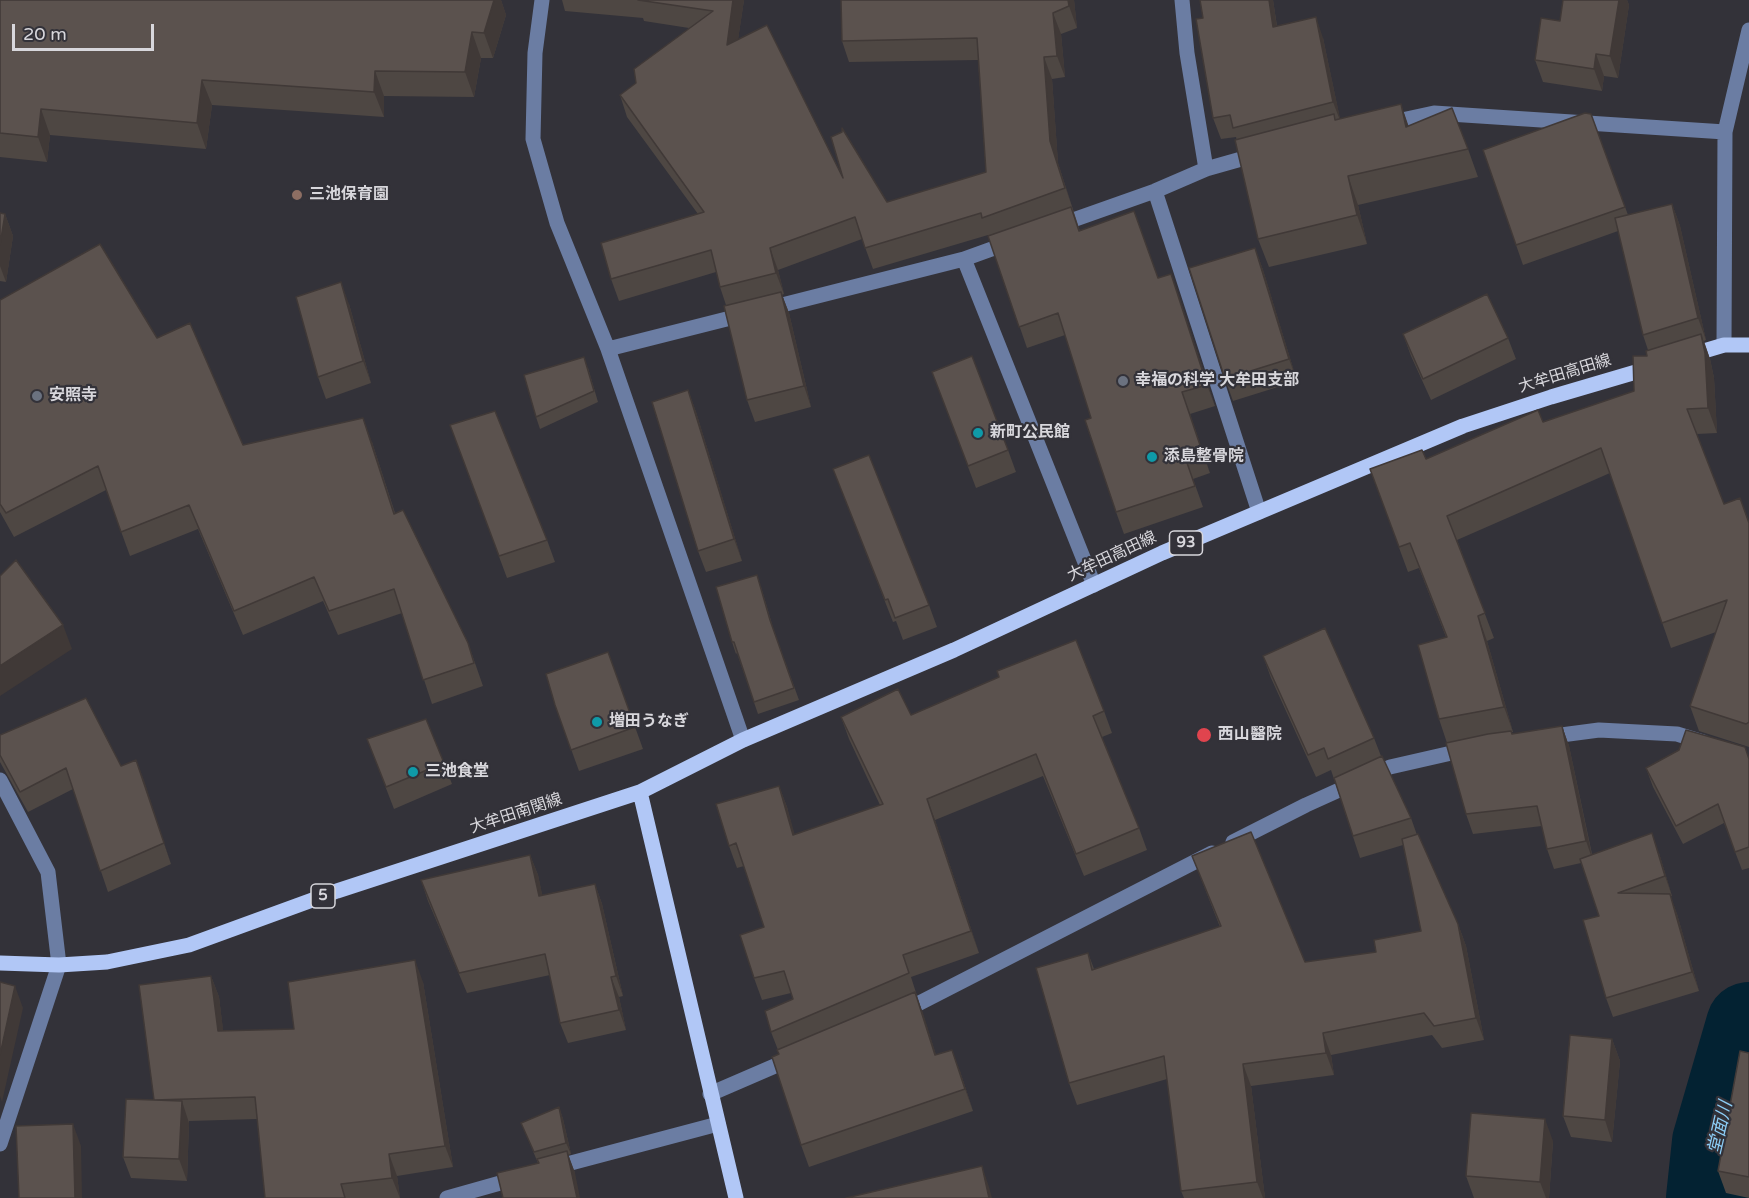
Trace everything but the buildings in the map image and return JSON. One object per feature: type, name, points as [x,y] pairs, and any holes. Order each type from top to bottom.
[{"type":"main road","name":"大牟田高田線","points":[[640,792],[743,740],[954,650],[1259,512],[1462,426],[1724,345],[1749,345]]},
{"type":"main road","name":"大牟田南関線","points":[[0,963],[60,965],[106,962],[189,945],[337,891],[640,792]]},
{"type":"main road","points":[[640,792],[736,1198]]},
{"type":"street","points":[[542,0],[535,53],[533,139],[557,224],[608,349],[743,740]]},
{"type":"street","points":[[1182,0],[1187,53],[1206,168]]},
{"type":"street","points":[[1724,345],[1725,132],[1749,30]]},
{"type":"street","points":[[1369,127],[1434,113],[1725,132]]},
{"type":"street","points":[[1042,231],[1155,191],[1206,168],[1271,151]]},
{"type":"street","points":[[1155,191],[1259,512]]},
{"type":"street","points":[[608,349],[964,259],[1020,239]]},
{"type":"street","points":[[964,259],[1094,585]]},
{"type":"street","points":[[1528,740],[1599,730],[1677,734],[1718,747]]},
{"type":"street","points":[[890,1017],[932,998],[1317,800],[1390,767],[1481,747]]},
{"type":"street","points":[[0,780],[48,872],[60,965],[0,1144]]},
{"type":"street","points":[[710,1094],[806,1053]]},
{"type":"street","points":[[447,1198],[717,1124]]},
{"type":"waterway","name":"堂面川","points":[[1709,1198],[1715,1142],[1749,1025]]},
{"type":"place","name":"三池保育園","points":[[297,195]]},
{"type":"place","name":"幸福の科学 大牟田支部","points":[[1123,381]]},
{"type":"place","name":"安照寺","points":[[37,396]]},
{"type":"place","name":"新町公民館","points":[[978,433]]},
{"type":"place","name":"添島整骨院","points":[[1152,457]]},
{"type":"place","name":"増田うなぎ","points":[[597,722]]},
{"type":"place","name":"西山醫院","points":[[1204,735]]},
{"type":"place","name":"三池食堂","points":[[413,772]]}]
